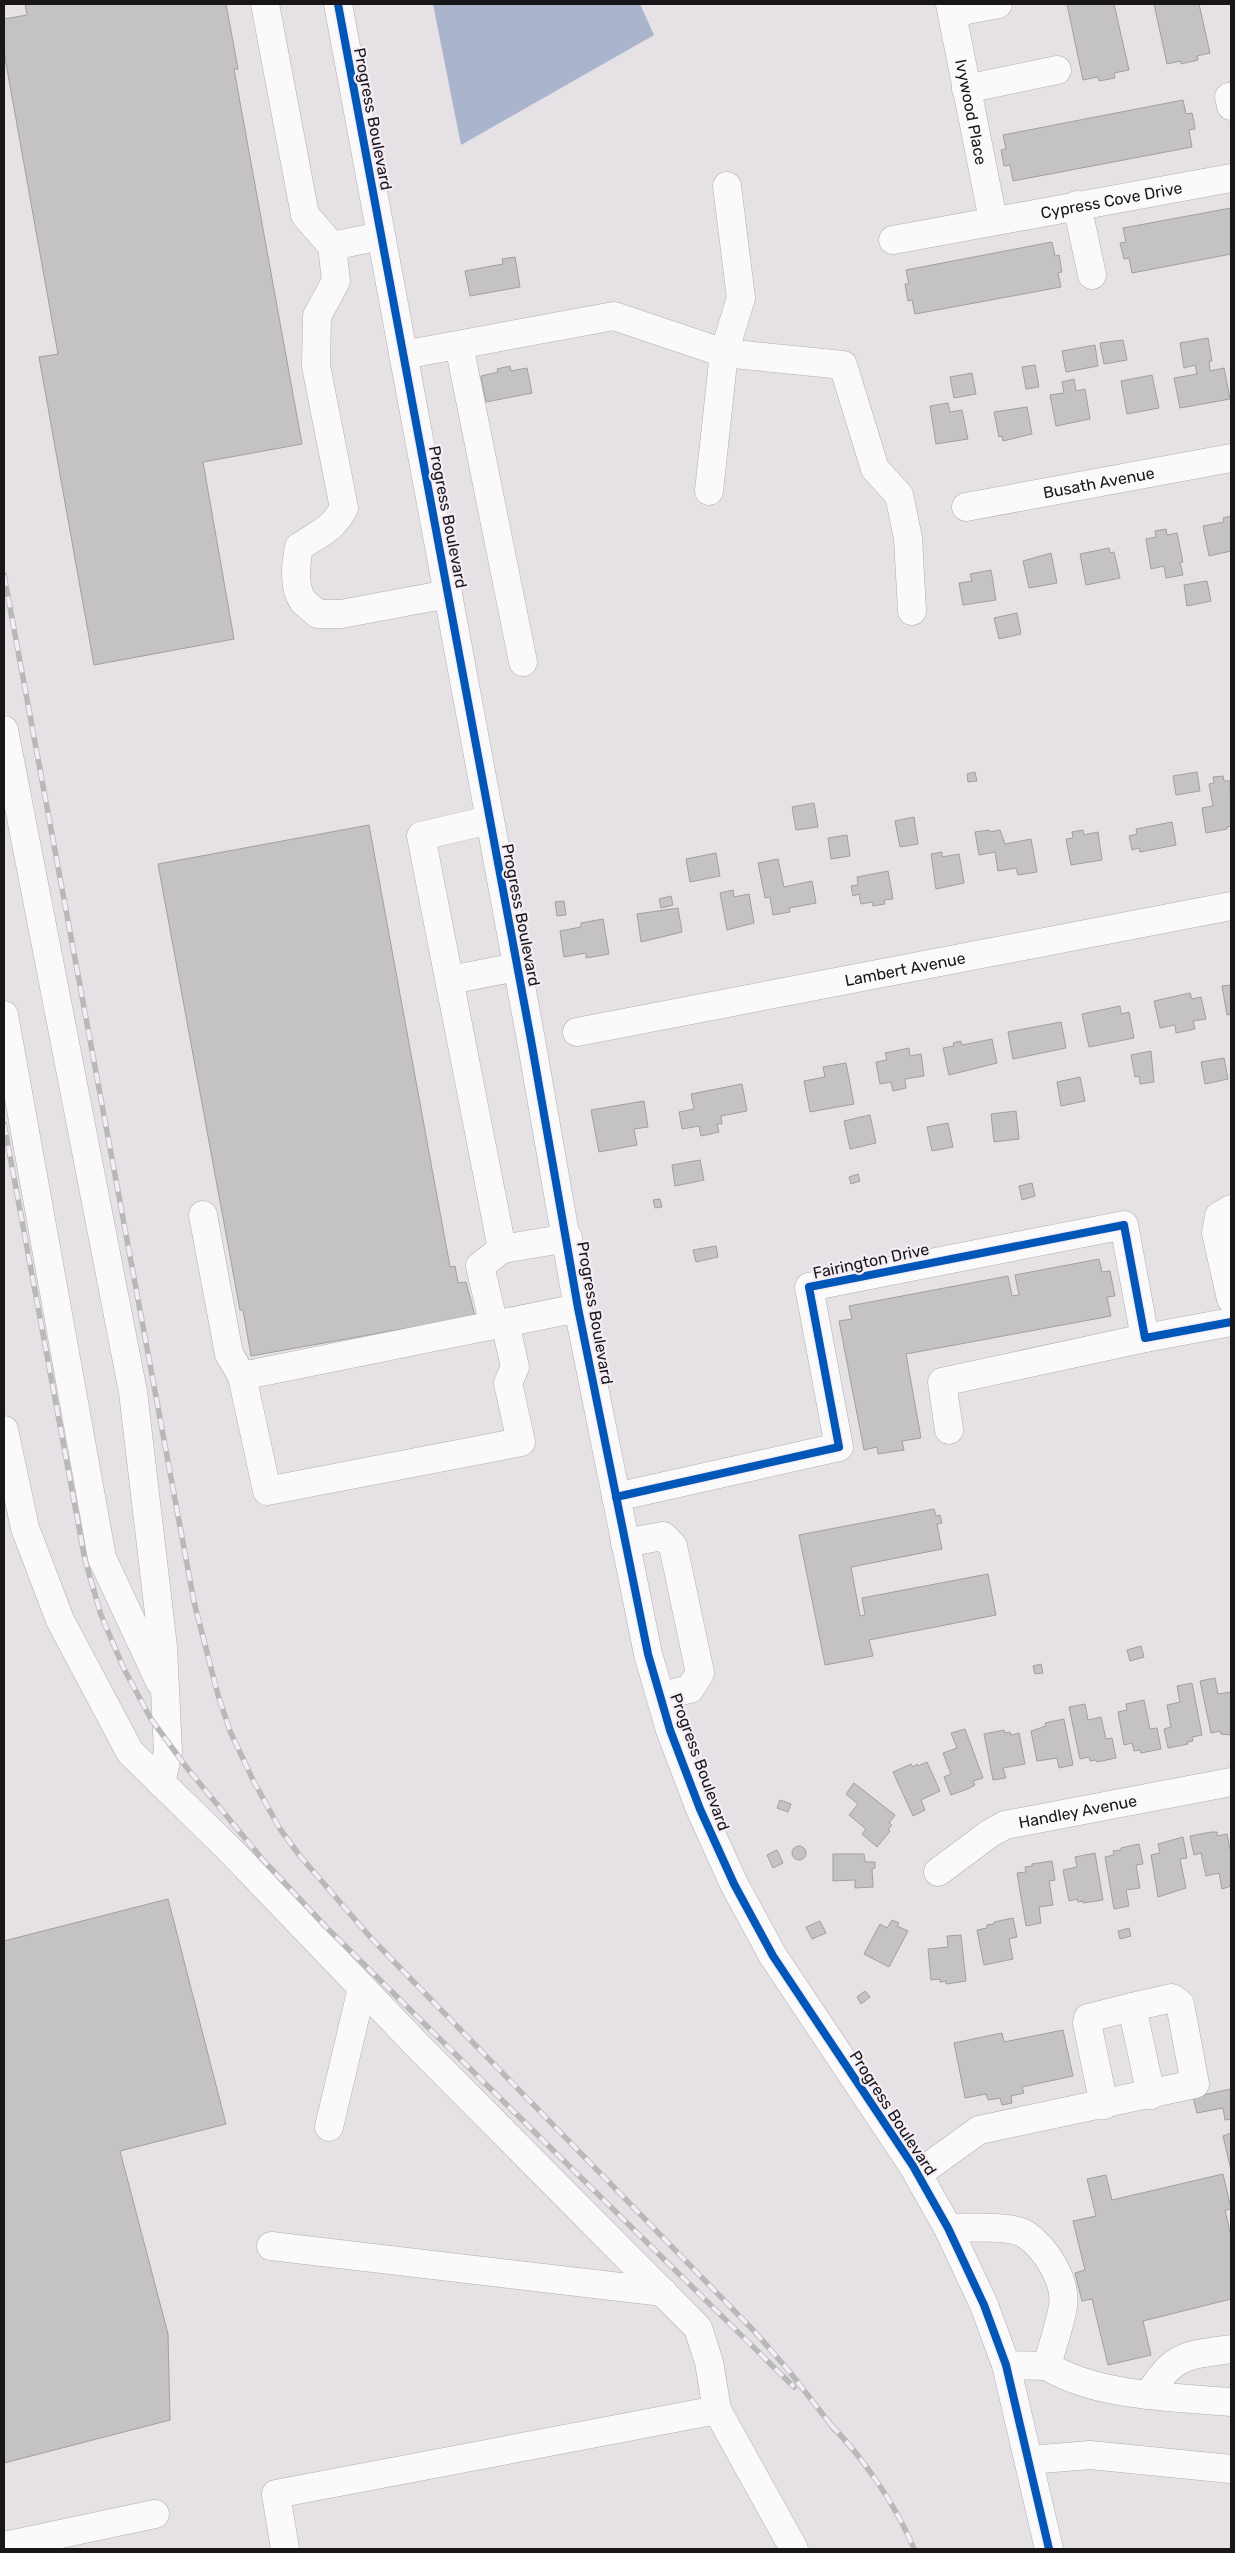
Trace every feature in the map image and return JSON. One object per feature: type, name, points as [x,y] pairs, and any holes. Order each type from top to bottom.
[{"type":"street","points":[[265,4],[305,215],[332,246],[336,281],[317,316],[316,366],[344,508],[337,522],[327,531],[299,547],[296,560],[297,579],[302,600],[318,614],[341,614],[448,594]]},
{"type":"street","name":"Progress Boulevard","points":[[338,4],[568,1238],[578,1308],[648,1654],[670,1730],[700,1809],[738,1892],[773,1956],[918,2174],[948,2228],[984,2305],[1006,2365],[1049,2549]]},
{"type":"street","points":[[951,8],[998,4]]},
{"type":"street","name":"Ivywood Place","points":[[951,8],[993,220]]},
{"type":"street","points":[[966,89],[1058,70]]},
{"type":"street","name":"Cypress Cove Drive","points":[[893,240],[993,220],[1231,178]]},
{"type":"street","points":[[709,491],[724,353],[741,298],[727,186]]},
{"type":"street","points":[[1077,205],[1092,275]]},
{"type":"street","points":[[332,246],[381,236]]},
{"type":"street","points":[[404,355],[614,316],[724,353],[842,365],[874,469],[899,495],[908,538],[912,611]]},
{"type":"street","points":[[459,345],[523,662]]},
{"type":"street","name":"Busath Avenue","points":[[966,507],[1231,458]]},
{"type":"street","points":[[4,730],[133,1392],[163,1647],[168,1752],[161,1782]]},
{"type":"street","points":[[489,820],[421,836],[502,1249]]},
{"type":"street","name":"Lambert Avenue","points":[[577,1032],[1231,906]]},
{"type":"street","points":[[450,980],[517,967]]},
{"type":"street","points":[[4,1015],[102,1558],[166,1695]]},
{"type":"street","points":[[1231,1209],[1219,1216],[1216,1233],[1231,1299]]},
{"type":"street","points":[[203,1215],[229,1354],[242,1376],[267,1491],[521,1442],[508,1383],[515,1367],[480,1266],[502,1249],[568,1238]]},
{"type":"street","name":"Fairington Drive","points":[[616,1497],[839,1447],[809,1287],[1124,1225],[1145,1338]]},
{"type":"street","points":[[242,1376],[578,1308]]},
{"type":"street","points":[[949,1430],[942,1382],[1145,1338],[1231,1322]]},
{"type":"street","points":[[4,1430],[25,1528],[60,1620],[130,1752],[698,2328],[709,2362],[717,2410],[794,2549]]},
{"type":"street","points":[[625,1543],[663,1536],[673,1546],[700,1673],[690,1689],[660,1696]]},
{"type":"street","name":"Handley Avenue","points":[[938,1872],[989,1834],[1005,1826],[1231,1782]]},
{"type":"street","points":[[329,2127],[362,1988]]},
{"type":"street","points":[[918,2174],[979,2130],[1104,2105],[1151,2095],[1195,2084],[1180,2004],[1172,1998],[1088,2018],[1087,2023],[1104,2105]]},
{"type":"street","points":[[1132,2007],[1151,2095]]},
{"type":"street","points":[[948,2228],[992,2228],[1024,2233],[1050,2259],[1061,2282],[1063,2304],[1047,2366]]},
{"type":"street","points":[[271,2246],[663,2292]]},
{"type":"street","points":[[1149,2395],[1160,2375],[1178,2360],[1199,2354],[1231,2349]]},
{"type":"street","points":[[1006,2365],[1047,2366],[1061,2374],[1092,2385],[1149,2395],[1231,2402]]},
{"type":"street","points":[[285,2549],[276,2494],[717,2410]]},
{"type":"street","points":[[1029,2460],[1090,2455],[1231,2469]]},
{"type":"street","points":[[4,2546],[155,2514]]},
{"type":"water","points":[[433,4],[640,4],[654,35],[461,145]]},
{"type":"building","points":[[25,4],[226,4],[238,69],[234,69],[302,444],[203,462],[234,639],[94,665],[39,357],[58,354],[4,52],[4,19],[27,15]]},
{"type":"building","points":[[1067,4],[1114,4],[1129,70],[1114,73],[1115,78],[1099,81],[1098,77],[1083,80]]},
{"type":"building","points":[[1154,4],[1199,4],[1210,53],[1197,56],[1198,60],[1181,64],[1181,61],[1167,64]]},
{"type":"building","points":[[1183,100],[1186,114],[1192,113],[1194,122],[1195,129],[1189,130],[1192,147],[1013,181],[1010,165],[1004,166],[1001,150],[1006,149],[1003,135]]},
{"type":"building","points":[[1231,208],[1231,254],[1132,273],[1129,258],[1124,259],[1120,243],[1126,242],[1123,228]]},
{"type":"building","points":[[1052,242],[1055,256],[1059,255],[1062,272],[1058,273],[1061,287],[915,314],[912,300],[908,301],[905,284],[909,284],[906,270]]},
{"type":"building","points":[[515,257],[520,287],[470,296],[465,271],[503,264],[502,259]]},
{"type":"building","points":[[1208,338],[1212,361],[1209,361],[1210,371],[1224,368],[1230,399],[1180,408],[1174,378],[1197,374],[1195,365],[1184,368],[1180,343]]},
{"type":"building","points":[[1123,340],[1127,360],[1104,364],[1100,343]]},
{"type":"building","points":[[1095,345],[1098,366],[1066,372],[1062,351]]},
{"type":"building","points":[[1035,365],[1039,387],[1026,389],[1022,367]]},
{"type":"building","points":[[510,366],[511,371],[527,368],[532,393],[486,402],[481,376],[498,372],[497,369]]},
{"type":"building","points":[[972,373],[976,394],[954,398],[950,377]]},
{"type":"building","points":[[1152,375],[1159,408],[1127,414],[1121,381]]},
{"type":"building","points":[[1074,379],[1076,391],[1085,389],[1090,419],[1056,426],[1050,395],[1064,393],[1062,382]]},
{"type":"building","points":[[948,403],[950,412],[962,410],[968,439],[936,444],[930,406]]},
{"type":"building","points":[[1027,407],[1032,434],[1003,441],[1002,436],[999,437],[994,412]]},
{"type":"building","points":[[1231,516],[1231,551],[1209,556],[1203,526],[1224,522],[1223,518]]},
{"type":"building","points":[[1166,529],[1167,535],[1177,533],[1183,562],[1180,562],[1183,575],[1166,578],[1164,566],[1151,569],[1146,539],[1156,537],[1155,531]]},
{"type":"building","points":[[1109,548],[1110,553],[1114,552],[1120,578],[1086,585],[1080,554]]},
{"type":"building","points":[[1051,553],[1057,583],[1029,588],[1023,561]]},
{"type":"building","points":[[991,570],[996,600],[963,605],[959,583],[972,581],[970,574]]},
{"type":"building","points":[[1207,581],[1211,601],[1187,606],[1184,585]]},
{"type":"building","points":[[1017,613],[1021,634],[999,639],[994,618]]},
{"type":"building","points":[[975,772],[977,781],[968,782],[967,774]]},
{"type":"building","points":[[1197,772],[1200,791],[1176,795],[1173,776]]},
{"type":"building","points":[[1223,776],[1224,781],[1230,781],[1231,826],[1227,827],[1227,829],[1206,833],[1202,808],[1213,806],[1209,784],[1214,783],[1213,777]]},
{"type":"building","points":[[814,803],[818,827],[796,830],[792,807]]},
{"type":"building","points":[[914,817],[918,844],[900,847],[895,821]]},
{"type":"building","points":[[1172,822],[1176,845],[1140,852],[1139,848],[1132,850],[1129,836],[1137,834],[1136,829]]},
{"type":"building","points":[[369,825],[450,1267],[455,1266],[458,1283],[466,1282],[475,1316],[251,1356],[243,1310],[240,1310],[158,864]]},
{"type":"building","points":[[989,830],[990,832],[1000,830],[1005,844],[1031,839],[1037,872],[1018,875],[1016,868],[998,871],[995,852],[979,855],[975,832]]},
{"type":"building","points":[[1083,830],[1084,835],[1098,832],[1102,860],[1071,865],[1066,839],[1073,838],[1072,832]]},
{"type":"building","points":[[847,835],[850,856],[831,859],[828,838]]},
{"type":"building","points":[[942,852],[942,857],[959,854],[964,883],[936,889],[931,854]]},
{"type":"building","points":[[716,853],[720,876],[690,882],[686,859]]},
{"type":"building","points":[[778,859],[784,887],[812,881],[816,903],[789,908],[790,912],[773,915],[770,897],[765,898],[758,863]]},
{"type":"building","points":[[888,871],[893,899],[884,900],[885,904],[873,906],[872,902],[861,904],[859,894],[853,896],[851,886],[858,885],[857,877]]},
{"type":"building","points":[[733,890],[734,897],[749,894],[754,923],[727,930],[720,893]]},
{"type":"building","points":[[671,896],[673,905],[661,908],[659,899]]},
{"type":"building","points":[[564,901],[566,915],[557,916],[555,902]]},
{"type":"building","points":[[678,908],[682,932],[641,942],[637,914]]},
{"type":"building","points":[[603,919],[609,954],[586,958],[586,953],[564,957],[560,931],[581,927],[581,923]]},
{"type":"building","points":[[1231,985],[1231,1014],[1227,1015],[1222,986]]},
{"type":"building","points":[[1190,993],[1192,999],[1201,997],[1206,1019],[1193,1021],[1195,1029],[1176,1033],[1175,1025],[1160,1028],[1154,1001]]},
{"type":"building","points":[[1120,1006],[1121,1014],[1129,1012],[1134,1038],[1089,1047],[1082,1014]]},
{"type":"building","points":[[1061,1022],[1066,1048],[1013,1059],[1008,1032]]},
{"type":"building","points":[[992,1039],[997,1063],[949,1075],[943,1048],[954,1046],[953,1043],[961,1041],[962,1045]]},
{"type":"building","points":[[909,1048],[910,1056],[921,1054],[924,1076],[905,1079],[906,1088],[893,1091],[891,1082],[880,1084],[876,1062],[887,1060],[885,1053]]},
{"type":"building","points":[[1151,1051],[1154,1082],[1140,1084],[1139,1076],[1135,1077],[1131,1055]]},
{"type":"building","points":[[1224,1058],[1228,1079],[1205,1084],[1201,1062]]},
{"type":"building","points":[[846,1063],[854,1104],[810,1112],[804,1081],[825,1077],[823,1067]]},
{"type":"building","points":[[1080,1077],[1085,1101],[1061,1106],[1057,1082]]},
{"type":"building","points":[[742,1084],[747,1111],[721,1116],[722,1124],[717,1124],[719,1132],[701,1136],[699,1126],[682,1129],[679,1112],[694,1109],[691,1094]]},
{"type":"building","points":[[644,1101],[648,1127],[634,1129],[637,1145],[599,1152],[591,1110]]},
{"type":"building","points":[[1016,1111],[1019,1139],[994,1142],[991,1114]]},
{"type":"building","points":[[870,1115],[876,1143],[850,1149],[844,1121]]},
{"type":"building","points":[[948,1123],[953,1147],[932,1151],[927,1127]]},
{"type":"building","points":[[700,1160],[704,1180],[675,1186],[672,1165]]},
{"type":"building","points":[[858,1174],[860,1181],[851,1184],[849,1177]]},
{"type":"building","points":[[1032,1183],[1035,1196],[1022,1200],[1019,1186]]},
{"type":"building","points":[[660,1199],[662,1207],[655,1208],[653,1200]]},
{"type":"building","points":[[716,1246],[718,1257],[696,1262],[693,1250]]},
{"type":"building","points":[[1099,1259],[1102,1272],[1110,1271],[1115,1296],[1107,1297],[1111,1316],[906,1354],[921,1438],[902,1441],[904,1450],[878,1454],[877,1447],[864,1450],[839,1321],[852,1319],[849,1306],[1008,1276],[1012,1296],[1019,1295],[1015,1275]]},
{"type":"building","points":[[934,1509],[936,1516],[940,1515],[942,1523],[937,1524],[942,1549],[851,1567],[860,1616],[865,1615],[862,1598],[988,1574],[996,1615],[869,1640],[873,1656],[825,1665],[799,1535]]},
{"type":"building","points":[[1141,1646],[1144,1657],[1130,1661],[1127,1650]]},
{"type":"building","points":[[1041,1664],[1043,1673],[1035,1674],[1033,1666]]},
{"type":"building","points":[[1215,1678],[1218,1694],[1231,1692],[1231,1735],[1221,1734],[1220,1731],[1211,1733],[1200,1681]]},
{"type":"building","points":[[1192,1683],[1202,1735],[1192,1737],[1193,1741],[1187,1742],[1188,1744],[1168,1748],[1164,1729],[1171,1727],[1167,1705],[1180,1702],[1177,1686]]},
{"type":"building","points":[[1144,1700],[1150,1729],[1157,1728],[1161,1749],[1141,1753],[1140,1750],[1134,1751],[1132,1743],[1124,1745],[1118,1712],[1127,1710],[1126,1704]]},
{"type":"building","points":[[1085,1704],[1088,1720],[1101,1717],[1106,1739],[1112,1738],[1116,1758],[1097,1762],[1096,1760],[1090,1761],[1089,1757],[1080,1759],[1069,1707]]},
{"type":"building","points":[[1064,1719],[1073,1765],[1059,1768],[1057,1758],[1037,1761],[1031,1731],[1046,1726],[1045,1723]]},
{"type":"building","points":[[965,1729],[983,1778],[973,1781],[975,1785],[970,1788],[951,1795],[944,1777],[951,1774],[943,1753],[957,1748],[951,1733]]},
{"type":"building","points":[[1004,1730],[1005,1733],[1010,1732],[1011,1735],[1019,1733],[1025,1764],[1003,1768],[1006,1778],[993,1780],[984,1734]]},
{"type":"building","points":[[927,1762],[940,1791],[921,1800],[925,1810],[913,1816],[893,1772],[911,1764],[913,1767]]},
{"type":"building","points":[[854,1783],[895,1815],[889,1823],[892,1825],[888,1830],[890,1831],[877,1847],[862,1834],[866,1829],[849,1815],[858,1804],[846,1794]]},
{"type":"building","points":[[780,1800],[791,1804],[788,1812],[777,1808]]},
{"type":"building","points":[[1217,1832],[1217,1836],[1227,1834],[1231,1854],[1231,1886],[1222,1889],[1219,1873],[1206,1876],[1201,1853],[1194,1855],[1190,1836]]},
{"type":"building","points":[[1183,1837],[1187,1858],[1180,1859],[1186,1888],[1158,1897],[1151,1855],[1160,1853],[1158,1844]]},
{"type":"building","points":[[1139,1844],[1143,1864],[1136,1865],[1140,1888],[1126,1890],[1129,1906],[1114,1909],[1105,1857],[1114,1855],[1113,1851]]},
{"type":"building","points":[[799,1846],[804,1848],[806,1853],[804,1858],[799,1860],[794,1858],[792,1853],[794,1848]]},
{"type":"building","points":[[777,1850],[783,1863],[773,1868],[767,1855]]},
{"type":"building","points":[[1095,1853],[1103,1900],[1083,1903],[1083,1901],[1078,1902],[1077,1899],[1069,1901],[1063,1870],[1077,1867],[1075,1857]]},
{"type":"building","points":[[833,1854],[864,1854],[865,1862],[875,1862],[875,1868],[872,1869],[873,1887],[855,1888],[855,1880],[833,1881]]},
{"type":"building","points":[[1052,1861],[1055,1880],[1049,1881],[1053,1905],[1039,1907],[1041,1923],[1026,1926],[1017,1873],[1026,1872],[1025,1867],[1032,1866],[1032,1864]]},
{"type":"building","points":[[168,1899],[226,2124],[120,2151],[168,2334],[170,2420],[4,2463],[4,1941]]},
{"type":"building","points":[[1013,1918],[1017,1937],[1009,1939],[1013,1959],[984,1965],[977,1930],[987,1928],[987,1925],[994,1924],[994,1922]]},
{"type":"building","points":[[892,1920],[899,1923],[897,1926],[908,1931],[889,1967],[864,1954],[880,1924],[887,1928]]},
{"type":"building","points":[[820,1921],[826,1933],[812,1939],[806,1927]]},
{"type":"building","points":[[1129,1928],[1131,1936],[1120,1939],[1118,1931]]},
{"type":"building","points":[[961,1935],[966,1981],[946,1984],[946,1981],[940,1982],[940,1979],[931,1980],[928,1949],[948,1947],[947,1936]]},
{"type":"building","points":[[865,1991],[870,1997],[861,2004],[857,1997]]},
{"type":"building","points":[[1063,2030],[1073,2076],[1022,2087],[1024,2093],[1011,2096],[1012,2103],[1002,2105],[1000,2098],[988,2100],[986,2094],[965,2098],[954,2043],[1002,2033],[1004,2042]]},
{"type":"building","points":[[1231,2089],[1231,2119],[1225,2120],[1223,2108],[1197,2113],[1193,2097]]},
{"type":"building","points":[[1231,2133],[1231,2170],[1223,2136]]},
{"type":"building","points":[[1223,2174],[1231,2209],[1225,2210],[1231,2236],[1231,2299],[1143,2321],[1151,2355],[1108,2365],[1092,2299],[1082,2301],[1075,2273],[1085,2270],[1073,2221],[1096,2216],[1087,2179],[1106,2175],[1112,2200]]},
{"type":"railway","points":[[4,575],[194,1602],[218,1695],[230,1731],[253,1780],[280,1829],[300,1856],[371,1938],[755,2332],[789,2371],[835,2430]]},
{"type":"railway","points":[[4,1124],[85,1560],[101,1615],[124,1669],[151,1719],[187,1768],[263,1860],[326,1927],[794,2387]]},
{"type":"railway","points":[[831,2425],[867,2468],[889,2499],[914,2549]]},
{"type":"cycle path","points":[[338,4],[531,1040],[578,1308],[648,1654],[670,1730],[700,1809],[734,1884],[773,1956],[913,2166],[948,2228],[984,2305],[1006,2365],[1049,2549]]},
{"type":"cycle path","points":[[616,1497],[839,1447],[809,1287],[1124,1225],[1145,1338],[1231,1322]]}]
